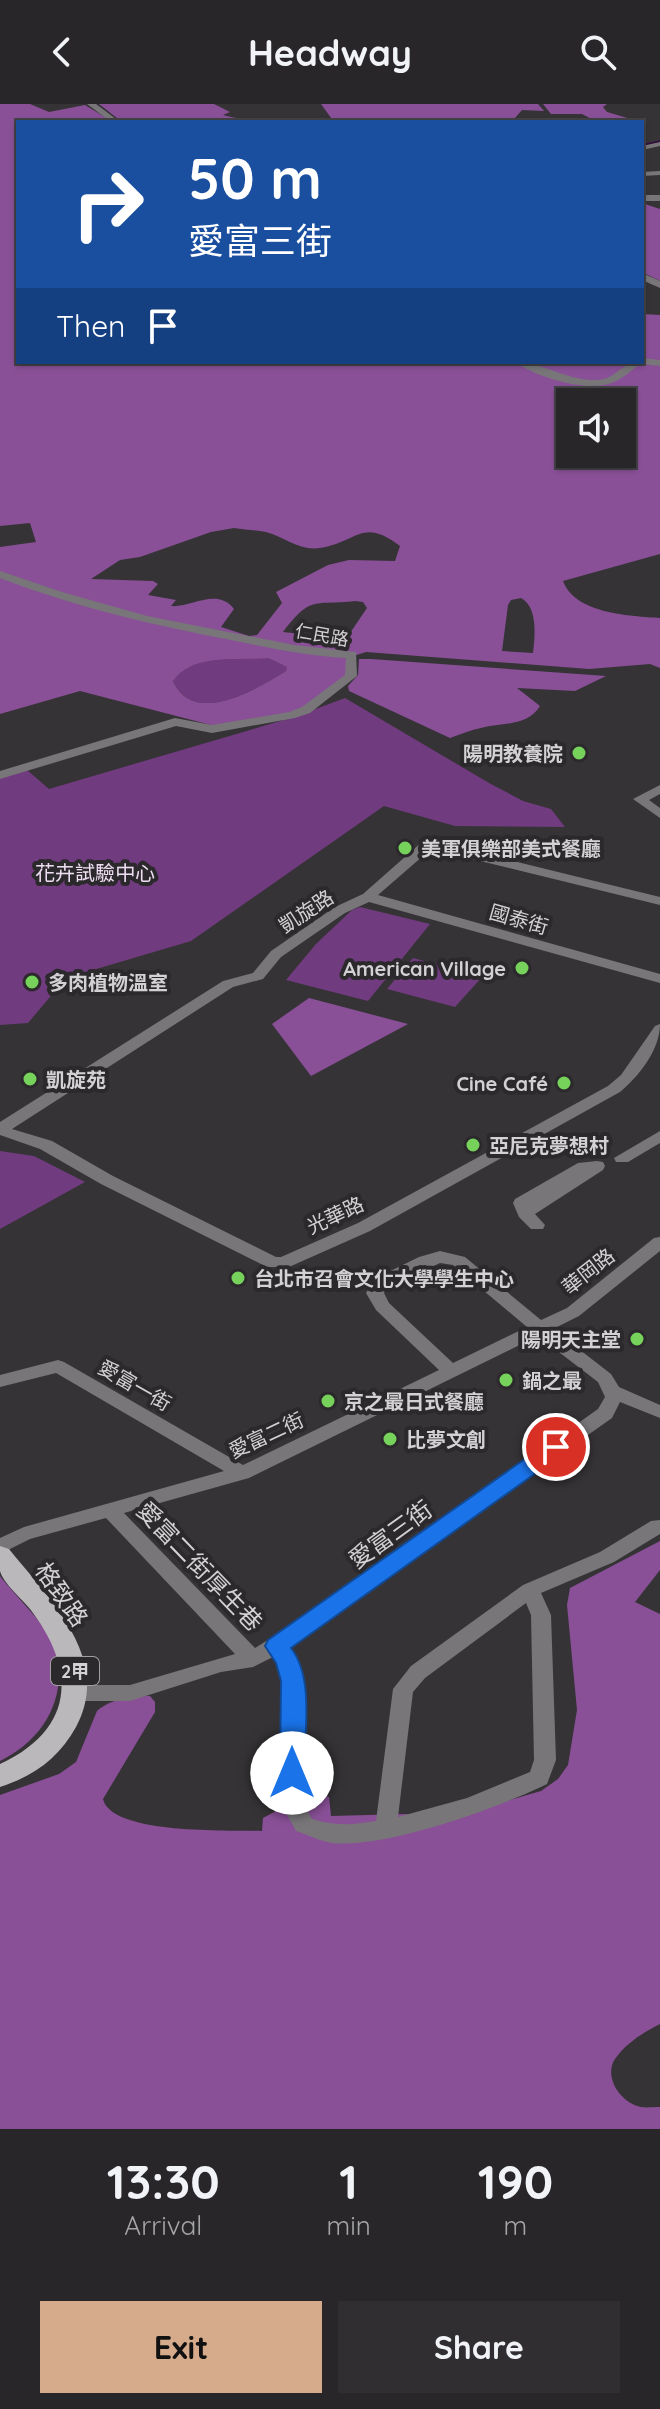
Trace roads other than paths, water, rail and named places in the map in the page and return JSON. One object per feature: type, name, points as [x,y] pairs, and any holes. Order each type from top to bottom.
[{"type":"main road","name":"格致路","points":[[0,1555],[58,1632],[72,1657],[76,1675],[69,1716],[58,1736],[41,1754],[0,1776]]},
{"type":"street","points":[[91,104],[113,120]]},
{"type":"street","points":[[526,364],[585,384],[611,381],[637,364]]},
{"type":"street","name":"仁民路","points":[[0,574],[134,617],[173,626],[325,654],[352,655],[351,676],[306,710],[212,729],[175,722],[0,775]]},
{"type":"street","points":[[660,789],[640,799],[660,814]]},
{"type":"street","name":"凱旋路","points":[[0,1130],[228,984],[258,976],[276,954],[340,910],[368,897],[428,844],[660,901]]},
{"type":"street","name":"國泰街","points":[[368,897],[660,979]]},
{"type":"street","name":"光華路","points":[[0,1130],[46,1145],[107,1180],[273,1263],[283,1263],[364,1227],[614,1089],[627,1078],[660,1029]]},
{"type":"street","points":[[622,1158],[660,1136]]},
{"type":"street","name":"華岡路","points":[[538,1327],[573,1312],[660,1242]]},
{"type":"street","points":[[450,1370],[382,1306],[375,1293],[380,1283],[440,1257],[459,1261],[605,1378],[613,1392],[660,1412]]},
{"type":"street","name":"愛富二街","points":[[0,1547],[24,1534],[242,1473],[538,1327]]},
{"type":"street","name":"愛富一街","points":[[0,1381],[58,1366],[242,1473]]},
{"type":"street","name":"愛富三街","points":[[74,1693],[130,1693],[221,1664],[253,1659],[276,1646],[605,1413],[614,1397],[613,1392]]},
{"type":"street","name":"愛富二街厚生巷","points":[[109,1509],[253,1659]]},
{"type":"street","points":[[386,1829],[403,1689],[418,1672],[530,1590],[607,1557],[658,1526]]},
{"type":"street","points":[[276,1646],[287,1660],[293,1681],[292,1804],[304,1825],[332,1834],[386,1829],[516,1791],[539,1778],[545,1760],[541,1615],[530,1590]]},
{"type":"waterway","points":[[644,146],[660,142]]},
{"type":"place","name":"陽明教養院","points":[[579,753]]},
{"type":"place","name":"美軍俱樂部美式餐廳","points":[[405,848]]},
{"type":"place","name":"American Village","points":[[522,968]]},
{"type":"place","name":"多肉植物溫室","points":[[32,982]]},
{"type":"place","name":"凱旋苑","points":[[30,1079]]},
{"type":"place","name":"Cine Café","points":[[564,1083]]},
{"type":"place","name":"亞尼克夢想村","points":[[473,1145]]},
{"type":"place","name":"台北市召會文化大學學生中心","points":[[238,1278]]},
{"type":"place","name":"陽明天主堂","points":[[637,1339]]},
{"type":"place","name":"鍋之最","points":[[506,1380]]},
{"type":"place","name":"京之最日式餐廳","points":[[328,1401]]},
{"type":"place","name":"比夢文創","points":[[390,1439]]},
{"type":"park label","name":"花卉試驗中心","points":[[95,872]]}]
